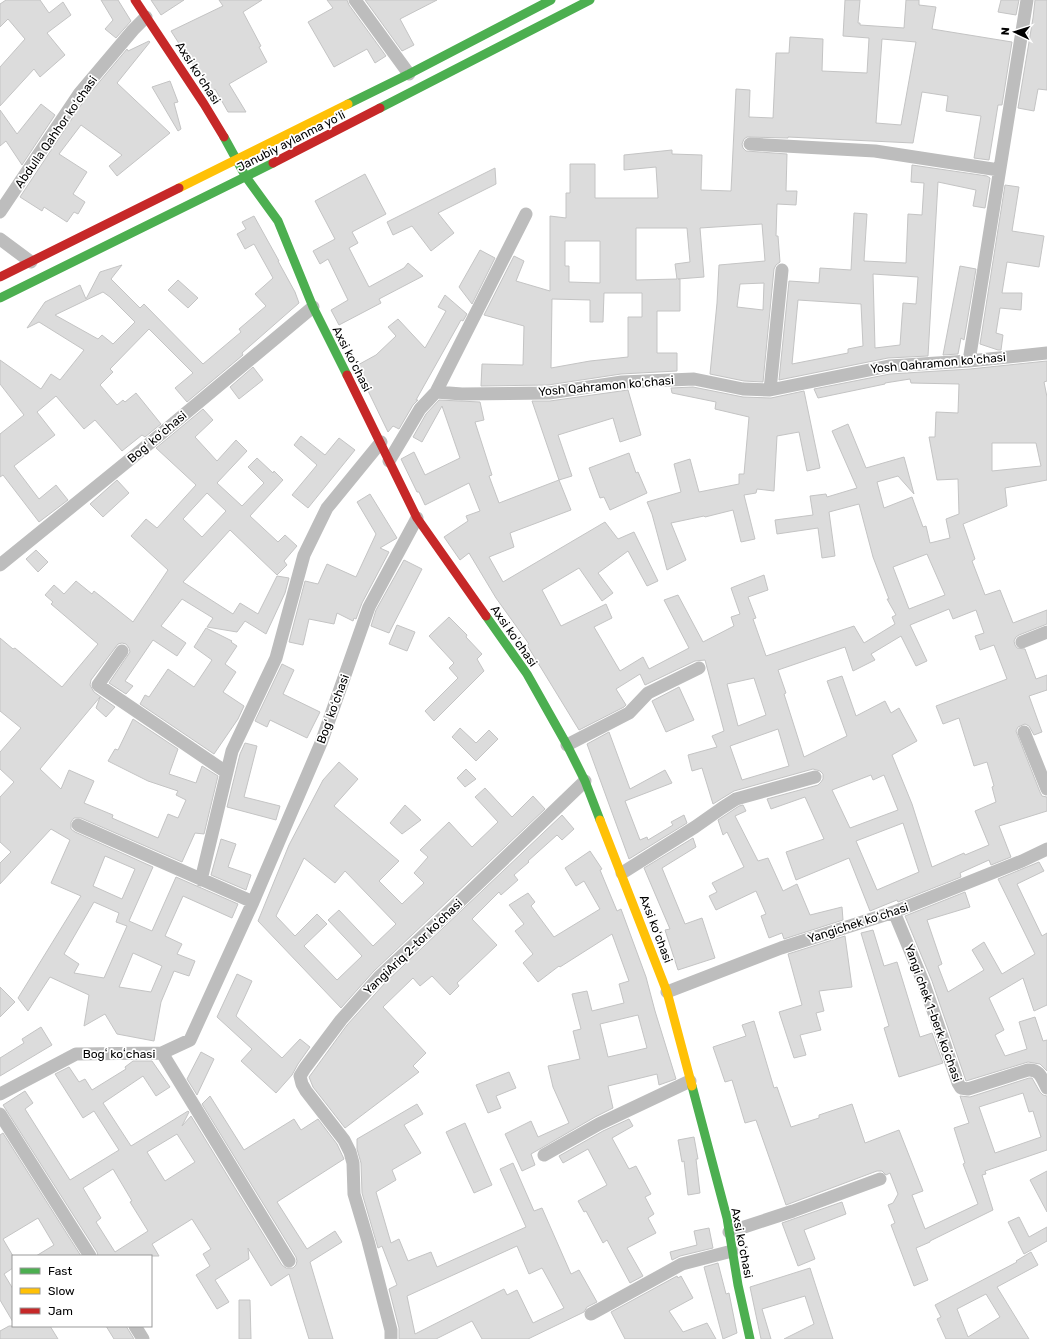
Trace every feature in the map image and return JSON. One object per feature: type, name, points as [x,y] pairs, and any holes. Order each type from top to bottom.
[{"type":"main road","name":"Axsi koʻchasi","points":[[135,0],[204,104],[246,177],[278,221],[313,307],[381,442],[417,518],[526,674],[567,745],[585,781],[667,992],[727,1218],[738,1285],[750,1339]]},
{"type":"main road","name":"Janubiy aylanma yoʻli","points":[[0,277],[409,74],[551,0]]},
{"type":"main road","name":"Janubiy aylanma yoʻli","points":[[0,298],[246,177],[590,0]]},
{"type":"street","points":[[355,0],[409,74]]},
{"type":"street","points":[[969,361],[1027,0]]},
{"type":"street","name":"Abdulla Qahhor koʻchasi","points":[[0,212],[79,94],[133,30],[146,17]]},
{"type":"street","points":[[750,144],[875,151],[999,170]]},
{"type":"street","points":[[389,461],[420,409],[436,392],[526,214]]},
{"type":"street","points":[[0,239],[31,262]]},
{"type":"street","points":[[770,390],[782,270]]},
{"type":"street","name":"Bogʻ koʻchasi","points":[[0,565],[144,448],[313,307]]},
{"type":"street","name":"Yosh Qahramon koʻchasi","points":[[436,392],[462,394],[549,393],[622,382],[694,379],[743,389],[770,390],[889,366],[969,361],[1047,353]]},
{"type":"street","points":[[201,880],[232,750],[276,658],[304,555],[327,508],[381,442]]},
{"type":"street","name":"Bogʻ koʻchasi","points":[[0,1094],[76,1054],[162,1054],[190,1040],[253,902],[321,742],[369,607],[417,518]]},
{"type":"street","points":[[1022,642],[1047,632]]},
{"type":"street","points":[[122,650],[98,686],[226,772]]},
{"type":"street","points":[[567,745],[629,713],[648,693],[699,668]]},
{"type":"street","points":[[1024,732],[1047,788]]},
{"type":"street","points":[[622,873],[736,799],[815,777]]},
{"type":"street","name":"YangiАriq 2-tor koʼchasi","points":[[391,1339],[368,1241],[354,1194],[353,1163],[350,1152],[344,1140],[306,1091],[300,1076],[341,1020],[379,977],[585,781]]},
{"type":"street","points":[[78,825],[253,902]]},
{"type":"street","name":"Yangichek koʻchasi","points":[[667,992],[781,948],[894,912],[1022,861],[1047,848]]},
{"type":"street","name":"Yangi chek 1-berk koʼchasi","points":[[894,912],[924,984],[961,1088],[968,1089],[1028,1070],[1038,1071],[1047,1088]]},
{"type":"street","points":[[162,1054],[289,1261]]},
{"type":"street","points":[[544,1155],[599,1124],[690,1081]]},
{"type":"street","points":[[0,1114],[89,1255]]},
{"type":"street","points":[[729,1232],[793,1211],[880,1179]]},
{"type":"street","points":[[591,1314],[682,1264],[732,1251]]},
{"type":"street","points":[[136,1327],[143,1339]]},
{"type":"building","points":[[6,0],[40,0],[49,13],[63,2],[71,15],[47,33],[65,55],[40,77],[34,69],[0,106],[0,67],[25,39],[8,19],[0,27],[0,4]]},
{"type":"building","points":[[101,0],[118,0],[131,21],[116,38],[105,29],[113,20]]},
{"type":"building","points":[[151,0],[184,0],[161,15]]},
{"type":"building","points":[[219,0],[262,0],[243,12],[261,46],[259,47],[267,62],[229,84],[246,112],[228,112],[215,89],[210,92],[171,31],[223,6]]},
{"type":"building","points":[[327,0],[347,0],[349,5],[386,56],[375,63],[367,49],[334,67],[308,22],[333,8]]},
{"type":"building","points":[[365,0],[437,0],[400,19],[414,45],[402,51]]},
{"type":"building","points":[[845,0],[860,0],[858,23],[860,23],[860,25],[904,28],[906,0],[919,0],[919,5],[936,7],[932,29],[1012,42],[1002,105],[998,105],[989,160],[974,158],[981,116],[946,111],[948,96],[922,92],[913,143],[788,137],[747,137],[744,139],[742,144],[746,151],[787,154],[786,191],[797,191],[796,205],[777,204],[776,236],[778,236],[780,262],[774,269],[763,382],[744,381],[710,374],[719,265],[765,261],[762,224],[700,228],[704,277],[678,279],[680,279],[680,311],[657,311],[657,353],[677,353],[677,371],[621,374],[548,385],[481,386],[482,364],[523,365],[524,326],[484,315],[514,256],[524,261],[516,281],[550,291],[550,216],[566,218],[566,193],[570,193],[570,164],[595,164],[595,198],[658,198],[656,167],[624,170],[624,155],[672,150],[672,154],[702,155],[701,190],[731,191],[736,89],[750,90],[749,117],[773,118],[776,53],[789,53],[790,37],[823,39],[822,71],[867,73],[869,38],[843,36]],"holes":[[[882,39],[916,42],[901,125],[876,123]],[[636,228],[687,228],[690,262],[675,264],[677,279],[636,280]],[[565,241],[600,241],[600,283],[569,282],[569,266],[565,266]],[[764,283],[763,310],[737,307],[740,284]],[[604,293],[642,293],[642,317],[628,317],[628,357],[590,361],[551,368],[552,299],[590,300],[590,322],[603,322]]]},
{"type":"building","points":[[1001,0],[1019,0],[1016,15],[998,12]]},
{"type":"building","points":[[1035,0],[1047,0],[1047,90],[1038,89],[1034,111],[1018,108]]},
{"type":"building","points":[[149,41],[150,42],[117,83],[170,133],[117,176],[109,166],[122,155],[81,125],[59,154],[87,172],[73,194],[85,202],[78,214],[74,212],[67,222],[44,207],[42,211],[20,197],[85,99],[127,49],[128,51]]},
{"type":"building","points":[[170,81],[178,102],[174,103],[181,129],[178,131],[152,87]]},
{"type":"building","points":[[41,104],[55,115],[22,165],[6,141],[0,146],[0,110],[17,134]]},
{"type":"building","points":[[912,165],[987,176],[990,178],[985,208],[973,206],[976,190],[938,182],[928,356],[888,358],[779,380],[789,281],[819,283],[820,268],[851,270],[854,213],[867,214],[864,261],[906,263],[908,214],[922,215],[924,183],[911,182]],"holes":[[[873,274],[918,277],[916,304],[903,303],[900,345],[875,348]],[[798,300],[861,304],[863,346],[848,349],[848,353],[792,364]]]},
{"type":"building","points":[[495,168],[496,184],[438,213],[454,233],[431,251],[412,226],[393,235],[387,222]]},
{"type":"building","points":[[365,174],[386,214],[352,232],[358,243],[349,248],[369,287],[404,268],[408,263],[423,276],[379,299],[381,303],[339,325],[331,310],[348,300],[328,259],[320,264],[313,251],[335,239],[315,201]]},
{"type":"building","points":[[1005,185],[1019,187],[1012,231],[1044,236],[1039,267],[1007,262],[1002,293],[1022,293],[1021,310],[1000,308],[996,333],[1003,335],[1001,350],[998,350],[980,344]]},
{"type":"building","points":[[254,216],[279,261],[299,303],[242,353],[243,355],[187,402],[175,388],[193,373],[149,329],[110,369],[113,372],[100,385],[117,405],[123,400],[125,402],[136,393],[161,424],[145,437],[142,435],[122,451],[95,420],[84,429],[56,396],[37,412],[55,435],[14,466],[39,499],[56,485],[68,500],[39,522],[3,475],[0,477],[0,434],[24,415],[0,384],[0,360],[41,389],[51,374],[60,380],[84,350],[39,322],[27,328],[45,302],[80,285],[86,299],[100,272],[122,265],[111,279],[140,308],[144,304],[203,364],[241,332],[239,329],[266,306],[255,294],[273,278],[254,244],[245,249],[237,234],[246,229],[242,222]],"holes":[[[103,292],[135,322],[113,344],[102,335],[98,339],[55,315]]]},
{"type":"building","points":[[480,250],[495,258],[472,304],[459,287]]},
{"type":"building","points":[[960,266],[976,269],[964,340],[961,338],[958,354],[943,355]]},
{"type":"building","points":[[178,280],[198,298],[188,308],[168,290]]},
{"type":"building","points":[[445,295],[467,314],[463,321],[461,320],[416,400],[418,400],[413,405],[399,429],[393,426],[388,432],[356,366],[376,355],[396,336],[388,327],[398,319],[425,348],[446,311],[438,307]]},
{"type":"building","points":[[1047,361],[1047,381],[1044,382],[1047,397],[1047,480],[1005,488],[1007,506],[963,524],[975,559],[972,561],[985,595],[1000,590],[1013,623],[1047,610],[1047,624],[1019,635],[1014,641],[1017,648],[1025,649],[1036,679],[1047,675],[1047,690],[1029,696],[1042,732],[1034,735],[1029,726],[1025,724],[1018,727],[1016,731],[1040,792],[1042,796],[1047,797],[1047,811],[999,826],[1011,857],[991,865],[989,860],[960,873],[961,877],[898,902],[897,900],[870,911],[849,858],[796,880],[786,852],[824,839],[805,797],[771,809],[767,799],[818,785],[823,779],[823,774],[820,771],[813,769],[734,791],[713,804],[702,768],[692,771],[688,755],[717,747],[712,736],[724,731],[705,660],[695,661],[645,685],[640,674],[616,689],[626,705],[624,707],[579,730],[527,645],[529,644],[496,598],[469,553],[460,560],[444,537],[468,521],[466,516],[480,511],[469,483],[425,505],[401,459],[414,452],[425,475],[460,458],[442,406],[422,442],[413,437],[426,414],[439,400],[480,402],[484,420],[475,422],[492,475],[489,476],[499,503],[559,480],[571,510],[510,533],[514,547],[489,557],[503,582],[605,522],[618,539],[634,532],[658,581],[647,586],[628,551],[598,573],[613,593],[602,601],[579,568],[542,590],[561,626],[606,604],[612,618],[594,627],[620,671],[643,657],[649,669],[689,648],[664,600],[678,595],[703,642],[734,626],[731,617],[740,614],[731,588],[764,575],[768,590],[748,597],[756,618],[753,619],[766,656],[854,626],[864,643],[895,624],[892,617],[896,615],[887,599],[889,599],[873,557],[859,504],[829,512],[835,556],[822,558],[818,528],[777,534],[775,520],[813,515],[810,496],[826,494],[827,497],[857,488],[832,431],[848,424],[866,468],[904,457],[914,494],[898,476],[877,482],[884,508],[912,497],[923,527],[926,526],[930,543],[950,538],[946,519],[959,514],[958,479],[937,480],[929,437],[935,437],[936,412],[958,413],[959,384],[911,383],[910,379],[818,398],[814,389],[890,374],[970,369]],"holes":[[[992,443],[1036,443],[1041,466],[992,471]],[[927,554],[945,595],[909,609],[893,567]],[[949,609],[953,619],[976,610],[984,633],[975,636],[980,650],[994,645],[1007,679],[936,706],[943,724],[959,718],[974,766],[987,762],[994,786],[992,787],[996,802],[975,811],[989,845],[965,855],[964,853],[932,867],[912,804],[892,755],[917,741],[899,708],[891,713],[885,701],[856,716],[842,676],[827,681],[847,736],[804,757],[778,670],[845,647],[853,671],[875,660],[871,654],[901,636],[916,666],[927,661],[910,625]],[[754,678],[766,715],[738,726],[727,684]],[[778,729],[789,766],[742,780],[730,746]],[[871,775],[873,780],[884,775],[898,810],[850,828],[832,790]],[[903,823],[919,872],[877,890],[856,841]]]},
{"type":"building","points":[[253,367],[263,380],[239,399],[230,387]]},
{"type":"building","points":[[693,387],[743,397],[771,398],[804,391],[820,468],[807,471],[799,432],[777,436],[774,491],[757,489],[756,493],[744,495],[755,539],[741,542],[733,510],[671,523],[686,560],[667,570],[652,514],[647,502],[681,492],[674,464],[690,459],[699,492],[739,484],[739,474],[744,474],[749,417],[715,409],[716,402],[672,393],[671,388]]},
{"type":"building","points":[[628,390],[641,435],[620,442],[613,418],[558,435],[572,476],[559,480],[532,401],[550,401]]},
{"type":"building","points":[[203,409],[213,420],[195,437],[217,461],[236,440],[247,451],[217,483],[242,506],[264,483],[248,467],[257,458],[273,473],[274,471],[283,480],[250,516],[278,542],[285,535],[297,546],[284,561],[287,565],[277,575],[230,530],[183,582],[233,614],[240,603],[258,614],[277,576],[289,578],[285,593],[266,634],[245,621],[237,632],[207,627],[213,618],[182,599],[161,626],[186,643],[177,656],[153,640],[125,681],[133,686],[126,694],[109,683],[130,652],[126,644],[118,644],[91,680],[90,685],[94,692],[115,707],[106,717],[96,708],[100,697],[40,769],[61,789],[69,770],[94,781],[84,803],[113,815],[112,818],[158,838],[168,814],[178,818],[186,800],[176,795],[178,791],[148,781],[108,761],[115,749],[118,750],[133,719],[178,749],[169,774],[196,783],[202,766],[218,776],[204,834],[195,833],[182,862],[81,818],[74,818],[71,822],[71,829],[75,832],[153,867],[129,921],[152,931],[176,877],[238,904],[232,918],[183,896],[165,936],[182,944],[177,954],[195,961],[189,976],[174,971],[161,1002],[154,1041],[117,1034],[105,1014],[84,1026],[89,995],[50,977],[28,1011],[18,998],[81,896],[51,883],[70,840],[51,829],[0,884],[0,863],[11,852],[0,842],[0,797],[14,782],[0,769],[0,752],[21,728],[0,711],[0,638],[13,649],[15,648],[62,687],[98,644],[51,604],[53,602],[45,595],[54,585],[64,594],[76,581],[92,594],[94,591],[133,622],[168,570],[131,536],[146,519],[157,528],[196,485],[156,448]],"holes":[[[207,493],[226,511],[202,537],[183,519]],[[105,856],[135,869],[122,899],[93,886]],[[94,902],[119,913],[116,922],[127,926],[104,978],[74,973],[79,964],[64,954]],[[133,953],[162,966],[151,992],[119,987]]]},
{"type":"building","points":[[301,436],[325,455],[339,438],[355,450],[308,508],[292,495],[317,465],[294,445]]},
{"type":"building","points":[[629,453],[636,473],[638,472],[647,493],[610,510],[604,497],[600,498],[589,468]]},
{"type":"building","points":[[117,480],[129,493],[103,517],[90,504]]},
{"type":"building","points":[[370,494],[397,538],[380,548],[389,552],[362,603],[356,619],[354,618],[353,621],[337,613],[334,624],[309,619],[303,645],[289,642],[305,581],[318,584],[327,564],[356,577],[376,534],[357,502]]},
{"type":"building","points":[[36,550],[48,562],[38,572],[26,559]]},
{"type":"building","points":[[404,560],[422,569],[389,633],[371,626],[376,610]]},
{"type":"building","points":[[449,617],[467,635],[466,637],[482,654],[477,659],[484,671],[434,721],[425,711],[458,678],[449,668],[454,663],[429,636]]},
{"type":"building","points":[[397,625],[415,632],[407,651],[389,644]]},
{"type":"building","points":[[206,628],[232,641],[231,642],[237,646],[225,664],[236,672],[223,692],[244,706],[238,719],[214,754],[140,704],[145,695],[149,697],[168,669],[194,687],[212,660],[194,647]]},
{"type":"building","points":[[282,664],[294,670],[283,694],[320,712],[307,738],[270,720],[267,727],[255,721]]},
{"type":"building","points":[[679,687],[694,720],[666,732],[652,701]]},
{"type":"building","points":[[460,728],[476,743],[489,730],[498,739],[476,761],[452,737]]},
{"type":"building","points":[[609,732],[630,789],[665,770],[672,783],[625,801],[640,840],[647,837],[648,840],[673,825],[671,822],[684,815],[687,823],[629,859],[587,744]]},
{"type":"building","points":[[245,743],[257,746],[244,797],[280,806],[276,820],[227,807],[240,754]]},
{"type":"building","points":[[339,762],[358,779],[334,806],[399,861],[379,881],[402,904],[424,883],[414,873],[428,857],[420,850],[449,822],[472,847],[498,822],[475,797],[485,788],[512,817],[533,796],[545,809],[374,971],[341,1008],[258,921],[289,845],[323,780]],"holes":[[[304,858],[335,883],[345,871],[396,924],[373,946],[339,910],[328,920],[362,956],[337,980],[304,946],[327,924],[317,914],[295,936],[276,916]]]},
{"type":"building","points":[[466,769],[476,779],[465,787],[457,778]]},
{"type":"building","points":[[405,805],[421,820],[402,834],[390,823]]},
{"type":"building","points":[[743,805],[746,811],[735,816],[758,861],[768,858],[783,891],[797,884],[810,915],[842,907],[843,920],[784,939],[782,933],[769,938],[761,916],[766,914],[756,891],[716,910],[709,896],[717,892],[712,883],[744,867],[727,832],[723,835],[718,820],[739,806]]},
{"type":"building","points":[[562,815],[574,829],[562,840],[557,835],[514,875],[518,880],[501,895],[499,892],[472,919],[497,945],[457,983],[459,986],[450,995],[432,976],[420,986],[413,978],[383,1007],[426,1053],[413,1066],[419,1072],[345,1128],[313,1087],[309,1077],[347,1025],[385,983]]},
{"type":"building","points":[[693,838],[696,847],[662,868],[685,924],[702,918],[715,958],[678,970],[665,930],[670,929],[644,868]]},
{"type":"building","points":[[221,839],[236,844],[228,867],[251,875],[246,890],[211,875]]},
{"type":"building","points":[[590,851],[602,869],[600,870],[617,911],[621,909],[646,977],[676,1079],[659,1085],[657,1074],[608,1086],[613,1108],[531,1154],[535,1165],[522,1171],[505,1134],[531,1121],[538,1137],[569,1123],[553,1087],[548,1066],[580,1059],[573,1031],[581,1029],[572,994],[587,991],[592,1011],[624,1003],[619,984],[629,981],[612,934],[560,967],[559,966],[538,982],[523,963],[533,954],[515,931],[524,924],[509,905],[528,893],[535,902],[531,906],[554,937],[600,909],[584,881],[576,886],[565,868]],"holes":[[[638,1015],[647,1048],[608,1057],[600,1024]]]},
{"type":"building","points":[[1039,862],[1044,871],[1017,884],[1042,936],[1047,933],[1047,1005],[1034,1011],[1023,978],[989,998],[1004,1030],[995,1035],[1005,1056],[1027,1049],[1019,1022],[1035,1017],[1043,1041],[1047,1040],[1047,1071],[1040,1064],[1028,1062],[966,1081],[932,981],[905,916],[965,892],[970,907],[927,920],[942,964],[938,966],[948,992],[984,970],[972,950],[984,942],[1002,974],[1035,954],[998,879]]},
{"type":"building","points":[[873,930],[884,966],[897,962],[920,1037],[932,1033],[943,1063],[899,1077],[884,1028],[889,1026],[861,933]]},
{"type":"building","points":[[845,936],[852,987],[819,991],[824,1011],[816,1013],[821,1030],[800,1035],[806,1055],[794,1058],[779,1012],[802,1005],[788,954]]},
{"type":"building","points":[[237,974],[252,981],[236,1016],[282,1058],[300,1039],[310,1047],[292,1075],[276,1093],[241,1061],[252,1049],[217,1017]]},
{"type":"building","points":[[0,987],[15,1002],[0,1017]]},
{"type":"building","points":[[754,1021],[774,1088],[777,1087],[791,1127],[819,1118],[819,1115],[852,1104],[865,1143],[899,1130],[923,1191],[912,1195],[925,1229],[978,1204],[963,1164],[965,1163],[954,1128],[969,1123],[960,1096],[970,1097],[1032,1078],[1040,1092],[1047,1096],[1047,1150],[985,1171],[986,1174],[982,1175],[993,1210],[916,1248],[928,1280],[914,1286],[891,1225],[895,1223],[888,1205],[893,1203],[898,1194],[890,1173],[886,1175],[882,1171],[877,1171],[786,1205],[756,1120],[745,1123],[732,1080],[725,1082],[713,1047],[746,1036],[742,1025]],"holes":[[[1023,1093],[1029,1112],[1033,1111],[1041,1137],[995,1153],[979,1107]]]},
{"type":"building","points":[[41,1027],[52,1045],[0,1076],[0,1058],[24,1043],[22,1039]]},
{"type":"building","points":[[201,1052],[214,1059],[197,1095],[187,1079]]},
{"type":"building","points":[[133,1061],[152,1061],[170,1087],[156,1096],[143,1076],[103,1103],[131,1146],[188,1111],[189,1112],[182,1126],[191,1116],[282,1265],[286,1268],[293,1268],[296,1265],[296,1257],[202,1104],[210,1096],[244,1150],[294,1119],[301,1130],[318,1119],[337,1144],[344,1159],[277,1202],[307,1249],[335,1231],[342,1242],[310,1262],[333,1339],[309,1339],[289,1274],[271,1286],[248,1248],[249,1259],[215,1280],[229,1302],[217,1309],[196,1275],[210,1266],[203,1254],[211,1249],[192,1219],[152,1244],[159,1256],[98,1255],[3,1105],[25,1091],[33,1103],[25,1109],[70,1180],[119,1150],[94,1111],[83,1118],[55,1074],[69,1067],[79,1082],[85,1079],[92,1090],[126,1069],[125,1067]],"holes":[[[177,1134],[195,1162],[165,1181],[147,1152]],[[113,1169],[132,1201],[130,1202],[148,1231],[115,1252],[96,1222],[101,1218],[83,1188]]]},
{"type":"building","points":[[509,1072],[516,1088],[496,1096],[501,1108],[488,1113],[476,1085]]},
{"type":"building","points":[[417,1104],[423,1114],[404,1125],[421,1153],[392,1170],[396,1180],[376,1192],[391,1243],[399,1239],[408,1261],[431,1252],[437,1267],[526,1227],[500,1169],[513,1163],[534,1211],[542,1208],[571,1274],[579,1270],[597,1302],[587,1307],[584,1312],[528,1339],[482,1339],[472,1321],[436,1339],[399,1339],[399,1328],[389,1289],[397,1285],[382,1246],[378,1248],[362,1193],[361,1163],[357,1149],[357,1139]],"holes":[[[517,1246],[529,1274],[542,1268],[564,1308],[533,1323],[517,1290],[507,1295],[504,1289],[415,1334],[407,1296]]]},
{"type":"building","points":[[629,1119],[633,1126],[612,1138],[629,1169],[636,1166],[651,1194],[645,1197],[654,1214],[648,1218],[656,1233],[627,1248],[643,1276],[630,1283],[607,1240],[603,1243],[586,1211],[584,1212],[578,1201],[607,1185],[588,1149],[563,1163],[559,1156],[603,1131]]},
{"type":"building","points":[[465,1123],[492,1185],[474,1193],[446,1132]]},
{"type":"building","points":[[3,1133],[80,1255],[38,1255],[54,1245],[38,1218],[3,1239],[12,1255],[12,1269],[4,1274],[12,1287],[12,1320],[0,1300],[0,1135]]},
{"type":"building","points":[[694,1137],[698,1159],[696,1159],[700,1193],[688,1195],[684,1161],[682,1162],[678,1140]]},
{"type":"building","points":[[1047,1171],[1047,1212],[1030,1180]]},
{"type":"building","points":[[842,1202],[846,1214],[804,1230],[815,1259],[798,1266],[782,1223]]},
{"type":"building","points":[[1019,1217],[1029,1237],[1047,1227],[1047,1241],[1024,1254],[1008,1222]]},
{"type":"building","points":[[709,1228],[713,1248],[680,1256],[672,1260],[670,1252],[697,1245],[694,1231]]},
{"type":"building","points":[[1031,1252],[1038,1265],[997,1287],[1029,1339],[946,1339],[937,1319],[941,1317],[935,1305],[1017,1262],[1016,1261]],"holes":[[[986,1294],[1000,1317],[968,1337],[957,1309]]]},
{"type":"building","points":[[718,1263],[726,1294],[729,1293],[737,1333],[723,1339],[704,1267]]},
{"type":"building","points":[[810,1268],[833,1339],[784,1339],[814,1324],[805,1296],[762,1309],[771,1339],[761,1339],[750,1287]]},
{"type":"building","points":[[677,1276],[678,1278],[681,1276],[693,1298],[669,1311],[683,1332],[707,1323],[716,1339],[625,1339],[611,1312]]},
{"type":"building","points":[[239,1300],[250,1300],[251,1339],[239,1339]]},
{"type":"building","points":[[9,1326],[51,1327],[58,1339],[0,1339],[0,1331]]},
{"type":"building","points":[[107,1327],[127,1327],[134,1339],[114,1339]]},
{"type":"traffic: fast","points":[[348,104],[551,0]]},
{"type":"traffic: fast","points":[[380,108],[590,0]]},
{"type":"traffic: fast","points":[[224,137],[246,177],[278,221],[313,307],[347,375]]},
{"type":"traffic: fast","points":[[0,298],[273,163]]},
{"type":"traffic: fast","points":[[486,616],[527,674],[567,745],[585,781],[600,820]]},
{"type":"traffic: fast","points":[[692,1086],[727,1218],[738,1285],[750,1339]]},
{"type":"traffic: slow","points":[[179,188],[348,104]]},
{"type":"traffic: slow","points":[[600,820],[667,992],[692,1086]]},
{"type":"traffic: jam","points":[[135,0],[204,104],[224,137]]},
{"type":"traffic: jam","points":[[273,163],[380,108]]},
{"type":"traffic: jam","points":[[0,277],[179,188]]},
{"type":"traffic: jam","points":[[347,375],[417,518],[486,616]]}]
